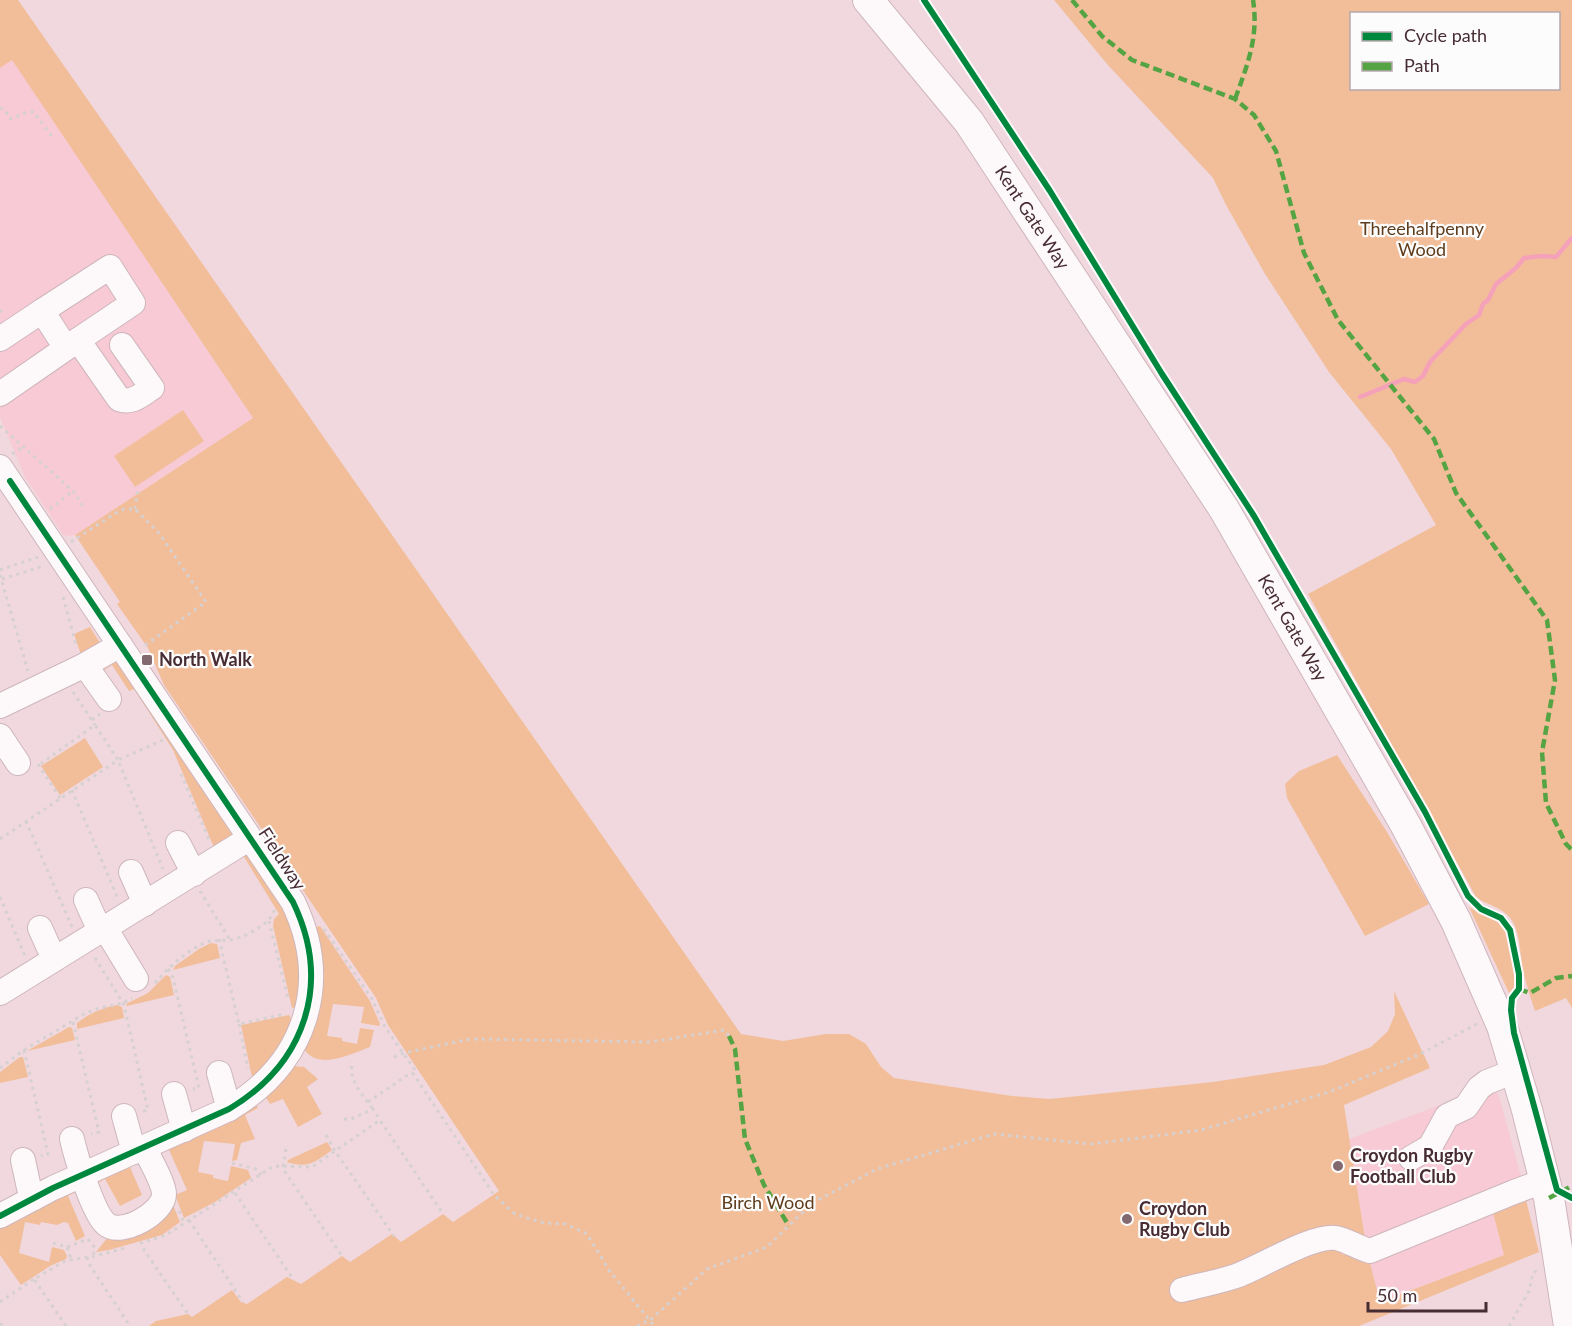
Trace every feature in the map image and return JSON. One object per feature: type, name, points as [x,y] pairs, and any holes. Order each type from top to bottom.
[{"type":"main road","name":"Kent Gate Way","points":[[868,0],[969,122],[1224,509],[1405,824],[1456,921],[1497,1014],[1515,1071],[1544,1181],[1569,1326]]},
{"type":"street","points":[[0,339],[110,267],[133,303],[0,394]]},
{"type":"street","points":[[42,311],[119,399],[126,402],[132,401],[152,388],[122,345]]},
{"type":"street","name":"Fieldway","points":[[0,1216],[82,1175],[184,1130],[224,1091],[267,1082],[286,1058],[303,1024],[311,980],[309,950],[301,920],[288,894],[124,651],[50,553],[7,460]]},
{"type":"street","points":[[2,699],[34,690],[77,669],[124,651]]},
{"type":"street","points":[[77,669],[107,705]]},
{"type":"street","points":[[0,736],[28,764]]},
{"type":"street","points":[[3,983],[33,972],[250,838]]},
{"type":"street","points":[[178,843],[185,879]]},
{"type":"street","points":[[106,927],[131,872]]},
{"type":"street","points":[[86,900],[106,927],[142,987]]},
{"type":"street","points":[[40,928],[54,959]]},
{"type":"street","points":[[1411,1158],[1430,1147],[1447,1116],[1466,1107],[1479,1088],[1487,1082],[1515,1071]]},
{"type":"street","points":[[174,1094],[184,1130]]},
{"type":"street","points":[[72,1139],[82,1175],[101,1218],[107,1225],[118,1228],[137,1222],[154,1211],[164,1195],[123,1116]]},
{"type":"street","points":[[23,1160],[29,1188],[34,1198]]},
{"type":"street","points":[[1182,1290],[1236,1276],[1275,1257],[1322,1239],[1335,1238],[1357,1248],[1371,1251],[1544,1181]]},
{"type":"path","points":[[0,108],[10,119],[34,112],[53,138]]},
{"type":"path","points":[[0,426],[73,491],[85,509]]},
{"type":"path","points":[[7,460],[23,447]]},
{"type":"path","points":[[135,509],[138,489]]},
{"type":"path","points":[[53,507],[73,491]]},
{"type":"path","points":[[0,570],[50,553],[114,514],[124,509],[135,509],[159,533],[206,602],[124,651]]},
{"type":"path","points":[[34,690],[0,578],[52,564],[50,553]]},
{"type":"path","points":[[61,592],[77,669],[92,720],[118,760],[185,879],[230,940]]},
{"type":"path","points":[[92,720],[107,705]]},
{"type":"path","points":[[28,764],[95,725]]},
{"type":"path","points":[[161,733],[169,747]]},
{"type":"path","points":[[0,839],[118,760],[165,740]]},
{"type":"path","points":[[178,766],[218,859]]},
{"type":"path","points":[[72,790],[148,1110],[123,1116]]},
{"type":"path","points":[[26,821],[106,927]]},
{"type":"path","points":[[0,897],[33,972]]},
{"type":"path","points":[[0,1068],[24,1050],[96,1009],[123,1003],[204,943],[245,936],[269,921],[274,915],[269,902]]},
{"type":"path","points":[[269,921],[288,1001]]},
{"type":"path","points":[[322,925],[372,999],[385,1027],[416,1070],[368,1102]]},
{"type":"path","points":[[219,939],[249,1078],[224,1091]]},
{"type":"path","points":[[168,969],[172,974],[199,1088],[174,1094]]},
{"type":"path","points":[[239,1024],[291,1012]]},
{"type":"path","points":[[637,1326],[650,1320],[707,1269],[768,1247],[812,1203],[877,1169],[994,1134],[1091,1144],[1201,1130],[1329,1092],[1418,1055],[1497,1014]]},
{"type":"path","points":[[72,1139],[99,1132],[73,1022]]},
{"type":"path","points":[[394,1057],[470,1039],[650,1042],[724,1030],[729,1036]]},
{"type":"path","points":[[23,1160],[48,1154],[24,1050]]},
{"type":"path","points":[[352,1066],[351,1074],[354,1081],[443,1214]]},
{"type":"path","points":[[412,1072],[494,1195],[515,1214],[544,1222],[566,1224],[587,1234],[609,1270],[654,1326]]},
{"type":"path","points":[[344,1119],[351,1119],[372,1110]]},
{"type":"path","points":[[0,1302],[34,1279],[71,1259],[93,1256],[166,1235],[235,1193],[272,1167],[308,1168],[380,1120]]},
{"type":"path","points":[[326,1135],[394,1236]]},
{"type":"path","points":[[286,1149],[283,1166],[285,1172],[342,1256]]},
{"type":"path","points":[[232,1163],[253,1168],[261,1175]]},
{"type":"path","points":[[235,1193],[293,1279]]},
{"type":"path","points":[[189,1220],[243,1302]]},
{"type":"path","points":[[53,1244],[67,1247],[89,1239],[95,1248],[93,1256]]},
{"type":"path","points":[[142,1243],[144,1250],[188,1314]]},
{"type":"path","points":[[67,1247],[71,1259]]},
{"type":"path","points":[[87,1257],[88,1264],[130,1326]]},
{"type":"path","points":[[1509,1326],[1529,1291],[1533,1273],[1559,1262]]},
{"type":"path","points":[[34,1279],[66,1326]]},
{"type":"shaded area","points":[[0,38],[253,418],[75,535],[64,536],[25,477],[0,417]]},
{"type":"shaded area","points":[[1490,1090],[1498,1093],[1522,1180],[1366,1245],[1349,1139],[1459,1098]]},
{"type":"shaded area","points":[[1492,1209],[1504,1255],[1379,1302],[1369,1259]]},
{"type":"green space","name":"Birch Wood","points":[[0,0],[18,0],[741,1034],[783,1041],[826,1034],[849,1034],[866,1044],[881,1067],[894,1078],[1012,1096],[1050,1099],[1213,1082],[1324,1065],[1371,1047],[1388,1031],[1395,1014],[1394,991],[1430,1068],[1344,1105],[1366,1245],[1341,1254],[1369,1259],[1380,1302],[1504,1255],[1492,1209],[1525,1196],[1539,1252],[1359,1326],[149,1326],[156,1321],[188,1314],[192,1317],[232,1290],[241,1302],[247,1304],[287,1277],[301,1284],[342,1256],[350,1262],[392,1234],[401,1242],[443,1214],[453,1222],[499,1191],[388,1025],[376,998],[164,685],[148,648],[117,604],[120,602],[75,535],[253,418],[12,60],[0,68]]},
{"type":"green space","name":"Threehalfpenny Wood","points":[[1054,0],[1572,0],[1572,1008],[1566,998],[1535,1011],[1524,975],[1514,925],[1502,911],[1476,897],[1308,594],[1436,525],[1391,449],[1329,372],[1265,274],[1213,178],[1107,64]]},
{"type":"green space","points":[[183,410],[204,441],[135,487],[114,456]]},
{"type":"green space","points":[[90,627],[100,643],[81,655],[74,634]]},
{"type":"green space","points":[[108,661],[117,661],[236,833],[216,852],[173,750],[134,689],[129,691],[112,665],[98,674]]},
{"type":"green space","points":[[85,738],[103,767],[60,795],[41,766]]},
{"type":"green space","points":[[1337,755],[1387,832],[1429,904],[1365,936],[1287,798],[1285,784],[1299,771]]},
{"type":"green space","points":[[241,852],[248,854],[282,901],[300,946],[299,1007],[292,1008],[273,926],[274,919],[279,914]]},
{"type":"green space","points":[[1469,907],[1499,923],[1507,936],[1514,972],[1514,988],[1509,993]]},
{"type":"green space","points":[[320,926],[370,1001],[380,1024],[379,1026],[361,1023],[364,1007],[333,1004],[327,1036],[342,1038],[342,1041],[357,1044],[360,1028],[374,1030],[370,1047],[344,1057],[326,1060],[310,1056],[304,1049],[313,928]]},
{"type":"green space","points":[[211,943],[217,944],[220,958],[173,970],[175,966]]},
{"type":"green space","points":[[166,975],[170,977],[174,995],[127,1006],[126,1004],[148,993]]},
{"type":"green space","points":[[117,1005],[122,1007],[124,1018],[77,1029],[77,1023],[87,1016]]},
{"type":"green space","points":[[289,1015],[294,1023],[253,1083],[231,1091],[250,1082],[252,1077],[241,1025]]},
{"type":"green space","points":[[69,1027],[72,1028],[75,1040],[27,1051]]},
{"type":"green space","points":[[23,1057],[28,1077],[0,1083],[0,1072]]},
{"type":"green space","points":[[292,1066],[304,1067],[318,1079],[307,1087],[322,1114],[298,1127],[283,1099],[270,1104],[265,1096]]},
{"type":"green space","points":[[256,1104],[258,1108],[245,1115],[255,1139],[241,1143],[237,1160],[232,1161],[235,1144],[204,1141],[198,1172],[228,1181],[231,1166],[248,1170],[251,1178],[215,1202],[184,1218],[175,1195],[187,1190],[169,1150],[153,1157],[154,1152]]},
{"type":"green space","points":[[327,1142],[332,1150],[316,1161],[300,1165],[287,1162],[288,1160]]},
{"type":"green space","points":[[139,1159],[141,1162],[130,1167],[142,1195],[120,1206],[105,1179],[94,1185],[91,1183]]},
{"type":"green space","points":[[77,1187],[82,1189],[68,1196],[85,1236],[76,1241],[68,1223],[64,1222],[57,1225],[41,1222],[40,1225],[25,1222],[19,1253],[49,1262],[52,1247],[64,1250],[67,1256],[66,1259],[50,1266],[21,1285],[0,1255],[0,1227]]},
{"type":"green space","points":[[171,1200],[180,1222],[162,1235],[96,1252],[108,1237]]},
{"type":"waterway","points":[[1360,397],[1404,379],[1415,382],[1423,376],[1430,362],[1466,324],[1479,315],[1496,284],[1516,268],[1524,258],[1556,257],[1572,238]]},
{"type":"marked path","points":[[1072,0],[1102,36],[1132,60],[1235,99],[1254,115],[1276,151],[1304,253],[1338,320],[1434,439],[1456,493],[1547,620],[1555,680],[1542,752],[1546,803],[1566,844],[1572,850]]},
{"type":"marked path","points":[[1235,99],[1248,63],[1253,39],[1253,0]]},
{"type":"marked path","points":[[1519,989],[1530,993],[1556,978],[1572,976]]},
{"type":"marked path","points":[[729,1036],[735,1049],[745,1139],[764,1185],[789,1226]]},
{"type":"marked path","points":[[1549,1198],[1572,1186]]},
{"type":"cycle path","points":[[924,0],[1050,191],[1162,374],[1254,516],[1425,812],[1468,896],[1481,909],[1501,918],[1510,930],[1519,974],[1519,989],[1512,998],[1514,1033],[1557,1190],[1572,1198]]},
{"type":"cycle path","points":[[0,1216],[53,1188],[229,1109],[255,1090],[277,1069],[293,1045],[304,1019],[310,991],[310,962],[305,932],[293,902],[10,481]]},
{"type":"place","name":"North Walk","points":[[147,660]]},
{"type":"place","name":"Croydon Rugby Football Club","points":[[1338,1166]]},
{"type":"place","name":"Croydon Rugby Club","points":[[1127,1219]]}]
